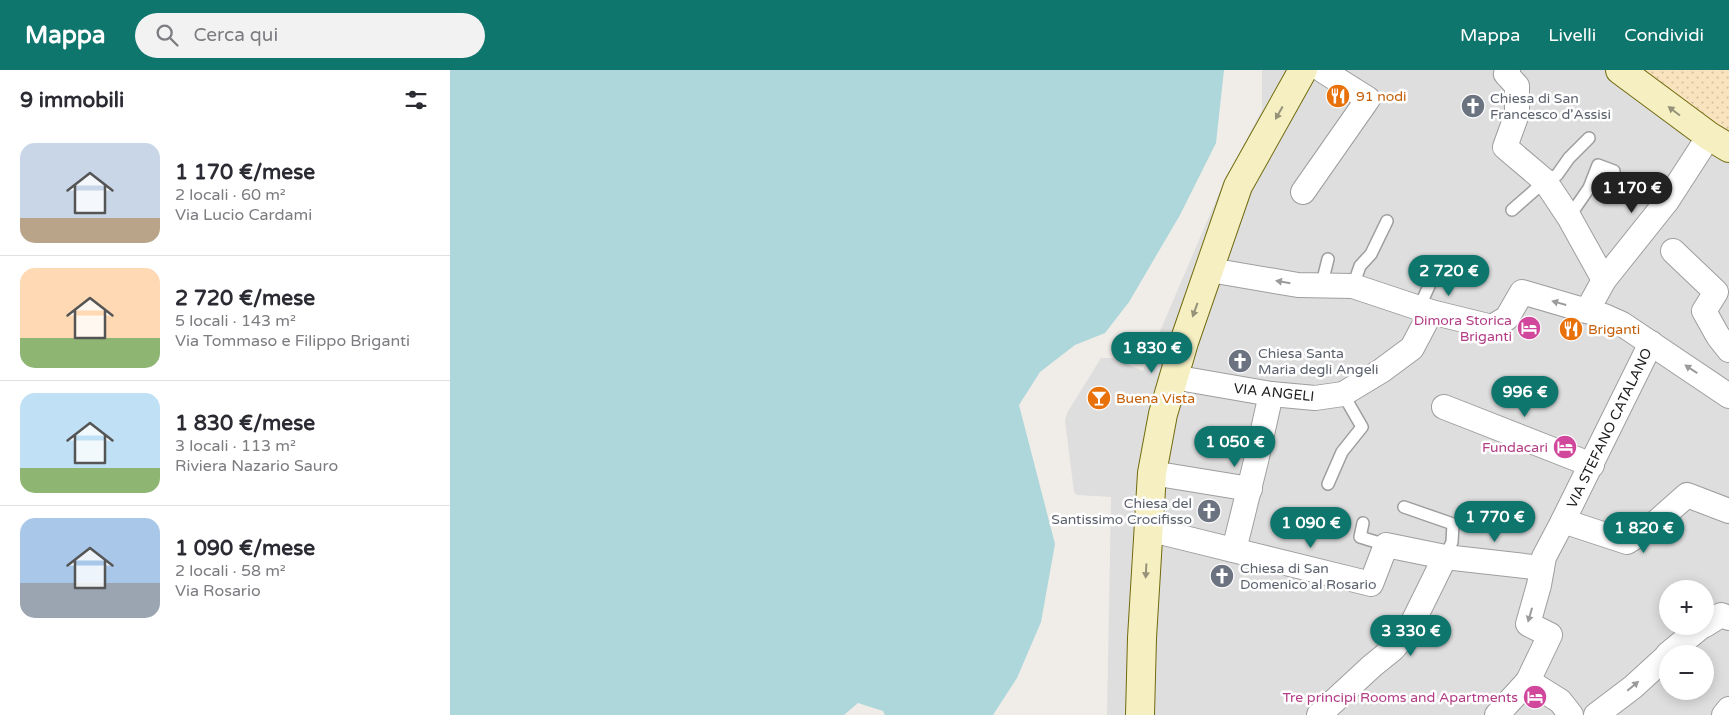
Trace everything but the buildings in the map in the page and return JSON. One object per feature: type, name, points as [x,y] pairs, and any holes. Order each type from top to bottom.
[{"type":"street","points":[[1140,715],[1152,473],[1163,414],[1173,377],[1238,186],[1303,70]]},
{"type":"street","points":[[1303,192],[1368,99],[1322,70]]},
{"type":"street","points":[[1586,311],[1604,280],[1666,201],[1719,142],[1620,70]]},
{"type":"street","points":[[1505,71],[1518,86],[1516,114],[1505,147],[1545,181],[1569,217],[1604,280]]},
{"type":"street","points":[[1673,251],[1716,292],[1704,310],[1718,336],[1729,350]]},
{"type":"street","points":[[1210,270],[1298,285],[1321,287],[1352,286],[1425,310],[1492,327],[1507,318],[1522,292],[1604,316],[1622,324],[1727,390]]},
{"type":"street","name":"VIA ANGELI","points":[[1173,377],[1270,394],[1315,398],[1343,394],[1382,370],[1412,348],[1425,310]]},
{"type":"street","name":"VIA STEFANO CATALANO","points":[[1528,681],[1550,635],[1528,624],[1539,585],[1544,557],[1592,465],[1651,343]]},
{"type":"street","points":[[1234,550],[1250,489],[1270,394]]},
{"type":"street","points":[[1444,406],[1592,465]]},
{"type":"street","points":[[1152,473],[1250,489]]},
{"type":"street","points":[[1563,521],[1627,542],[1652,526],[1687,496],[1729,511]]},
{"type":"street","points":[[1148,529],[1371,584],[1386,545],[1445,557],[1542,568]]},
{"type":"street","points":[[1320,715],[1393,649],[1409,630],[1445,557]]},
{"type":"street","points":[[1714,619],[1721,615],[1729,618]]},
{"type":"street","points":[[1679,645],[1692,635]]},
{"type":"street","points":[[1596,715],[1633,686],[1659,662]]},
{"type":"street","points":[[1497,715],[1528,681],[1560,701],[1571,715]]},
{"type":"street","points":[[1724,715],[1729,709]]},
{"type":"lane","points":[[1512,210],[1545,181],[1557,176],[1569,158],[1589,138]]},
{"type":"lane","points":[[1569,217],[1589,188],[1598,165],[1614,171]]},
{"type":"lane","points":[[1352,286],[1360,266],[1371,254],[1387,221]]},
{"type":"lane","points":[[1321,287],[1328,259]]},
{"type":"lane","points":[[1420,269],[1434,275],[1425,310]]},
{"type":"lane","points":[[1328,484],[1342,452],[1362,427],[1343,394]]},
{"type":"lane","points":[[1404,507],[1453,524],[1452,542],[1445,557]]},
{"type":"lane","points":[[1363,523],[1360,537],[1386,545]]},
{"type":"shaded area","points":[[1262,70],[1651,70],[1729,126],[1729,715],[1107,715],[1111,497],[1077,495],[1074,492],[1065,421],[1067,413],[1101,358],[1113,358],[1143,371],[1223,184],[1262,110]]},
{"type":"sand","points":[[1643,70],[1729,70],[1729,135]]},
{"type":"water","points":[[450,70],[1224,70],[1216,143],[1180,215],[1129,302],[1105,333],[1075,345],[1040,372],[1019,405],[1055,544],[1041,622],[1017,678],[993,715],[885,715],[883,711],[858,703],[844,715],[450,715]]},
{"type":"place","name":"91 nodi","points":[[1338,96]]},
{"type":"place","name":"Chiesa di San Francesco d'Assisi","points":[[1473,106]]},
{"type":"place","name":"Dimora Storica Briganti","points":[[1529,328]]},
{"type":"place","name":"Briganti","points":[[1571,329]]},
{"type":"place","name":"Chiesa Santa Maria degli Angeli","points":[[1240,361]]},
{"type":"place","name":"Buena Vista","points":[[1099,398]]},
{"type":"place","name":"Fundacari","points":[[1565,447]]},
{"type":"place","name":"Chiesa del Santissimo Crocifisso","points":[[1209,511]]},
{"type":"place","name":"Chiesa di San Domenico al Rosario","points":[[1222,576]]},
{"type":"place","name":"Tre principi Rooms and Apartments","points":[[1535,697]]}]
